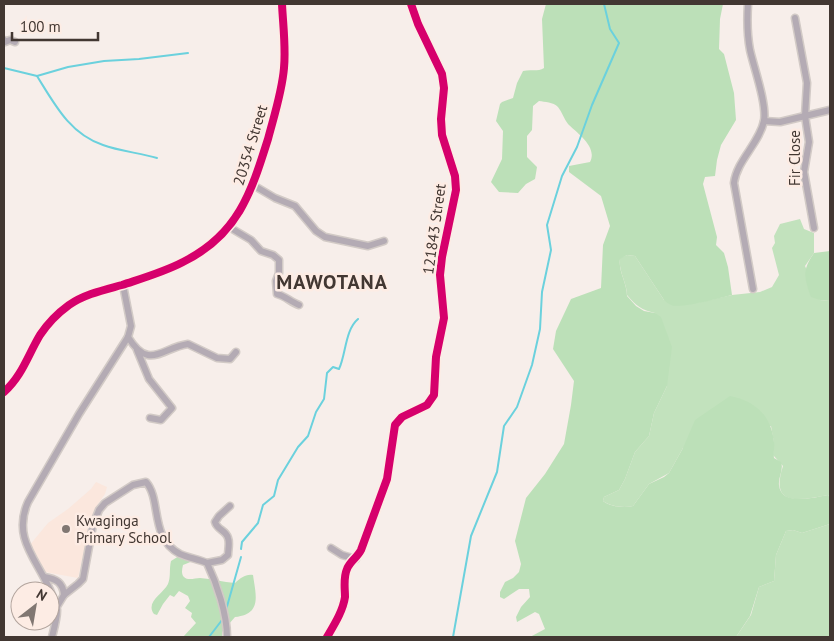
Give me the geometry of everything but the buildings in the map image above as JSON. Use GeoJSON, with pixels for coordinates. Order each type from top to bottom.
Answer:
{"type":"FeatureCollection","features":[{"type":"Feature","properties":{"kind":"street","name":"20354 Street"},"geometry":{"type":"LineString","coordinates":[[4,392],[20,374],[41,333],[53,319],[78,300],[184,262],[207,247],[229,226],[243,207],[254,185],[282,85],[284,50],[282,4]]}},
{"type":"Feature","properties":{"kind":"street","name":"121843 Street"},"geometry":{"type":"LineString","coordinates":[[327,637],[341,611],[344,600],[346,571],[361,550],[385,483],[395,425],[402,417],[427,405],[434,395],[436,357],[444,318],[440,275],[442,257],[456,194],[455,176],[442,135],[441,119],[444,88],[442,74],[418,24],[411,4]]}},
{"type":"Feature","properties":{"kind":"street"},"geometry":{"type":"LineString","coordinates":[[748,4],[747,33],[763,106],[764,121],[758,135],[737,170],[734,183],[753,289]]}},
{"type":"Feature","properties":{"kind":"street","name":"Fir Close"},"geometry":{"type":"LineString","coordinates":[[795,18],[806,78],[805,116],[809,136],[804,178],[814,228]]}},
{"type":"Feature","properties":{"kind":"street"},"geometry":{"type":"LineString","coordinates":[[4,40],[5,42],[10,40],[15,42]]}},
{"type":"Feature","properties":{"kind":"street"},"geometry":{"type":"LineString","coordinates":[[764,121],[780,122],[830,110]]}},
{"type":"Feature","properties":{"kind":"street"},"geometry":{"type":"LineString","coordinates":[[254,185],[275,198],[295,206],[316,231],[325,237],[368,246],[384,241]]}},
{"type":"Feature","properties":{"kind":"street"},"geometry":{"type":"LineString","coordinates":[[229,226],[248,239],[263,253],[270,253],[276,257],[280,266],[276,282],[277,294],[299,305]]}},
{"type":"Feature","properties":{"kind":"street"},"geometry":{"type":"LineString","coordinates":[[46,581],[25,544],[23,525],[26,507],[79,414],[128,337],[131,326],[123,284]]}},
{"type":"Feature","properties":{"kind":"street"},"geometry":{"type":"LineString","coordinates":[[128,337],[141,358],[149,379],[172,408],[162,420],[150,418]]}},
{"type":"Feature","properties":{"kind":"street"},"geometry":{"type":"LineString","coordinates":[[135,347],[144,354],[153,355],[188,344],[222,359],[230,359],[236,352]]}},
{"type":"Feature","properties":{"kind":"street"},"geometry":{"type":"LineString","coordinates":[[60,602],[64,595],[83,579],[93,525],[99,510],[110,500],[139,482],[148,483],[152,491],[159,528],[173,548],[182,555],[207,563],[222,560],[228,555],[228,538],[225,533],[217,528],[215,522],[230,506]]}},
{"type":"Feature","properties":{"kind":"street"},"geometry":{"type":"LineString","coordinates":[[331,548],[342,555],[356,558]]}},
{"type":"Feature","properties":{"kind":"street"},"geometry":{"type":"LineString","coordinates":[[207,563],[226,620],[227,637]]}},
{"type":"Feature","properties":{"kind":"street"},"geometry":{"type":"LineString","coordinates":[[44,577],[60,582],[63,586],[64,595]]}},
{"type":"Feature","properties":{"kind":"shaded area","name":"Kwaginga Primary School"},"geometry":{"type":"Polygon","coordinates":[[[96,482],[107,487],[90,523],[78,578],[45,572],[29,546],[48,523],[68,509],[91,489],[96,482]]]}},
{"type":"Feature","properties":{"kind":"green space"},"geometry":{"type":"Polygon","coordinates":[[[546,4],[723,4],[720,19],[719,49],[724,54],[734,93],[736,120],[721,145],[715,176],[705,177],[703,184],[717,237],[716,245],[724,253],[728,267],[732,295],[692,304],[671,305],[664,300],[635,256],[627,255],[620,259],[620,268],[627,296],[636,306],[644,311],[655,313],[661,317],[672,347],[667,386],[654,413],[649,436],[635,452],[619,490],[604,497],[603,501],[618,507],[633,506],[649,484],[669,473],[683,448],[695,420],[730,396],[747,402],[760,411],[772,432],[774,458],[781,462],[782,468],[779,485],[781,492],[786,496],[799,499],[828,495],[830,498],[830,524],[802,533],[793,530],[786,531],[776,555],[774,581],[759,587],[750,616],[736,637],[530,637],[545,629],[539,614],[535,612],[517,622],[516,617],[521,607],[530,597],[529,589],[519,589],[504,599],[500,597],[500,592],[505,582],[519,572],[521,564],[515,541],[526,498],[545,474],[564,444],[574,381],[553,349],[556,331],[571,299],[601,288],[603,245],[610,226],[601,196],[569,172],[569,166],[590,162],[592,156],[589,146],[568,124],[558,107],[551,103],[539,101],[533,106],[532,130],[527,136],[527,157],[537,167],[535,179],[526,184],[518,193],[499,192],[491,182],[502,159],[503,131],[496,121],[500,104],[513,98],[523,71],[544,68],[542,19],[546,4]]]}},
{"type":"Feature","properties":{"kind":"green space"},"geometry":{"type":"Polygon","coordinates":[[[800,219],[804,229],[814,233],[814,253],[805,266],[820,300],[830,301],[830,498],[828,495],[798,499],[784,495],[780,489],[783,466],[773,455],[774,443],[771,426],[683,448],[669,473],[649,484],[633,506],[618,507],[603,501],[604,497],[619,490],[635,452],[649,436],[654,413],[667,386],[655,313],[640,307],[627,295],[620,268],[620,258],[627,255],[635,256],[664,300],[696,303],[732,295],[760,292],[772,287],[779,275],[772,248],[775,243],[774,236],[780,224],[800,219]]]}},
{"type":"Feature","properties":{"kind":"green space"},"geometry":{"type":"Polygon","coordinates":[[[830,251],[830,301],[820,300],[811,297],[805,274],[807,264],[814,253],[830,251]]]}},
{"type":"Feature","properties":{"kind":"green space"},"geometry":{"type":"Polygon","coordinates":[[[830,524],[830,637],[736,637],[751,615],[759,587],[774,581],[776,555],[786,531],[793,530],[802,533],[830,524]]]}},
{"type":"Feature","properties":{"kind":"green space"},"geometry":{"type":"Polygon","coordinates":[[[179,556],[193,561],[183,565],[182,574],[187,579],[200,578],[235,583],[245,576],[253,575],[256,597],[253,608],[244,615],[235,617],[222,632],[222,637],[183,637],[196,623],[191,617],[192,613],[185,608],[190,601],[188,596],[179,591],[174,597],[170,595],[157,615],[154,614],[152,610],[153,602],[168,584],[171,561],[179,556]]]}},
{"type":"Feature","properties":{"kind":"waterway"},"geometry":{"type":"LineString","coordinates":[[453,637],[471,536],[497,472],[504,426],[517,407],[532,365],[540,329],[542,292],[551,250],[547,225],[562,176],[577,147],[592,105],[619,43],[610,29],[604,4]]}},
{"type":"Feature","properties":{"kind":"waterway"},"geometry":{"type":"LineString","coordinates":[[4,68],[37,76],[68,67],[104,61],[188,53]]}},
{"type":"Feature","properties":{"kind":"waterway"},"geometry":{"type":"LineString","coordinates":[[37,76],[64,117],[81,134],[109,147],[157,158]]}},
{"type":"Feature","properties":{"kind":"waterway"},"geometry":{"type":"LineString","coordinates":[[241,549],[242,542],[258,523],[263,505],[274,496],[278,480],[298,447],[308,436],[316,412],[324,399],[327,373],[333,367],[339,369],[348,336],[358,319]]}},
{"type":"Feature","properties":{"kind":"waterway"},"geometry":{"type":"LineString","coordinates":[[226,610],[241,557]]}},
{"type":"Feature","properties":{"kind":"waterway"},"geometry":{"type":"LineString","coordinates":[[209,637],[222,620]]}},
{"type":"Feature","properties":{"kind":"cycle path"},"geometry":{"type":"LineString","coordinates":[[4,392],[16,379],[43,331],[53,318],[69,305],[88,295],[153,275],[183,262],[202,251],[230,225],[240,211],[255,177],[280,95],[285,60],[282,4]]}},
{"type":"Feature","properties":{"kind":"cycle path"},"geometry":{"type":"LineString","coordinates":[[327,637],[338,618],[344,602],[347,569],[361,550],[387,479],[395,425],[402,417],[427,405],[434,395],[436,357],[444,318],[440,275],[456,190],[455,176],[442,135],[441,119],[444,88],[442,74],[418,24],[411,4]]}},
{"type":"Feature","properties":{"kind":"place","name":"Kwaginga Primary School"},"geometry":{"type":"Point","coordinates":[66,529]}},
{"type":"Feature","properties":{"kind":"district","name":"MAWOTANA"},"geometry":{"type":"Point","coordinates":[332,282]}}]}
